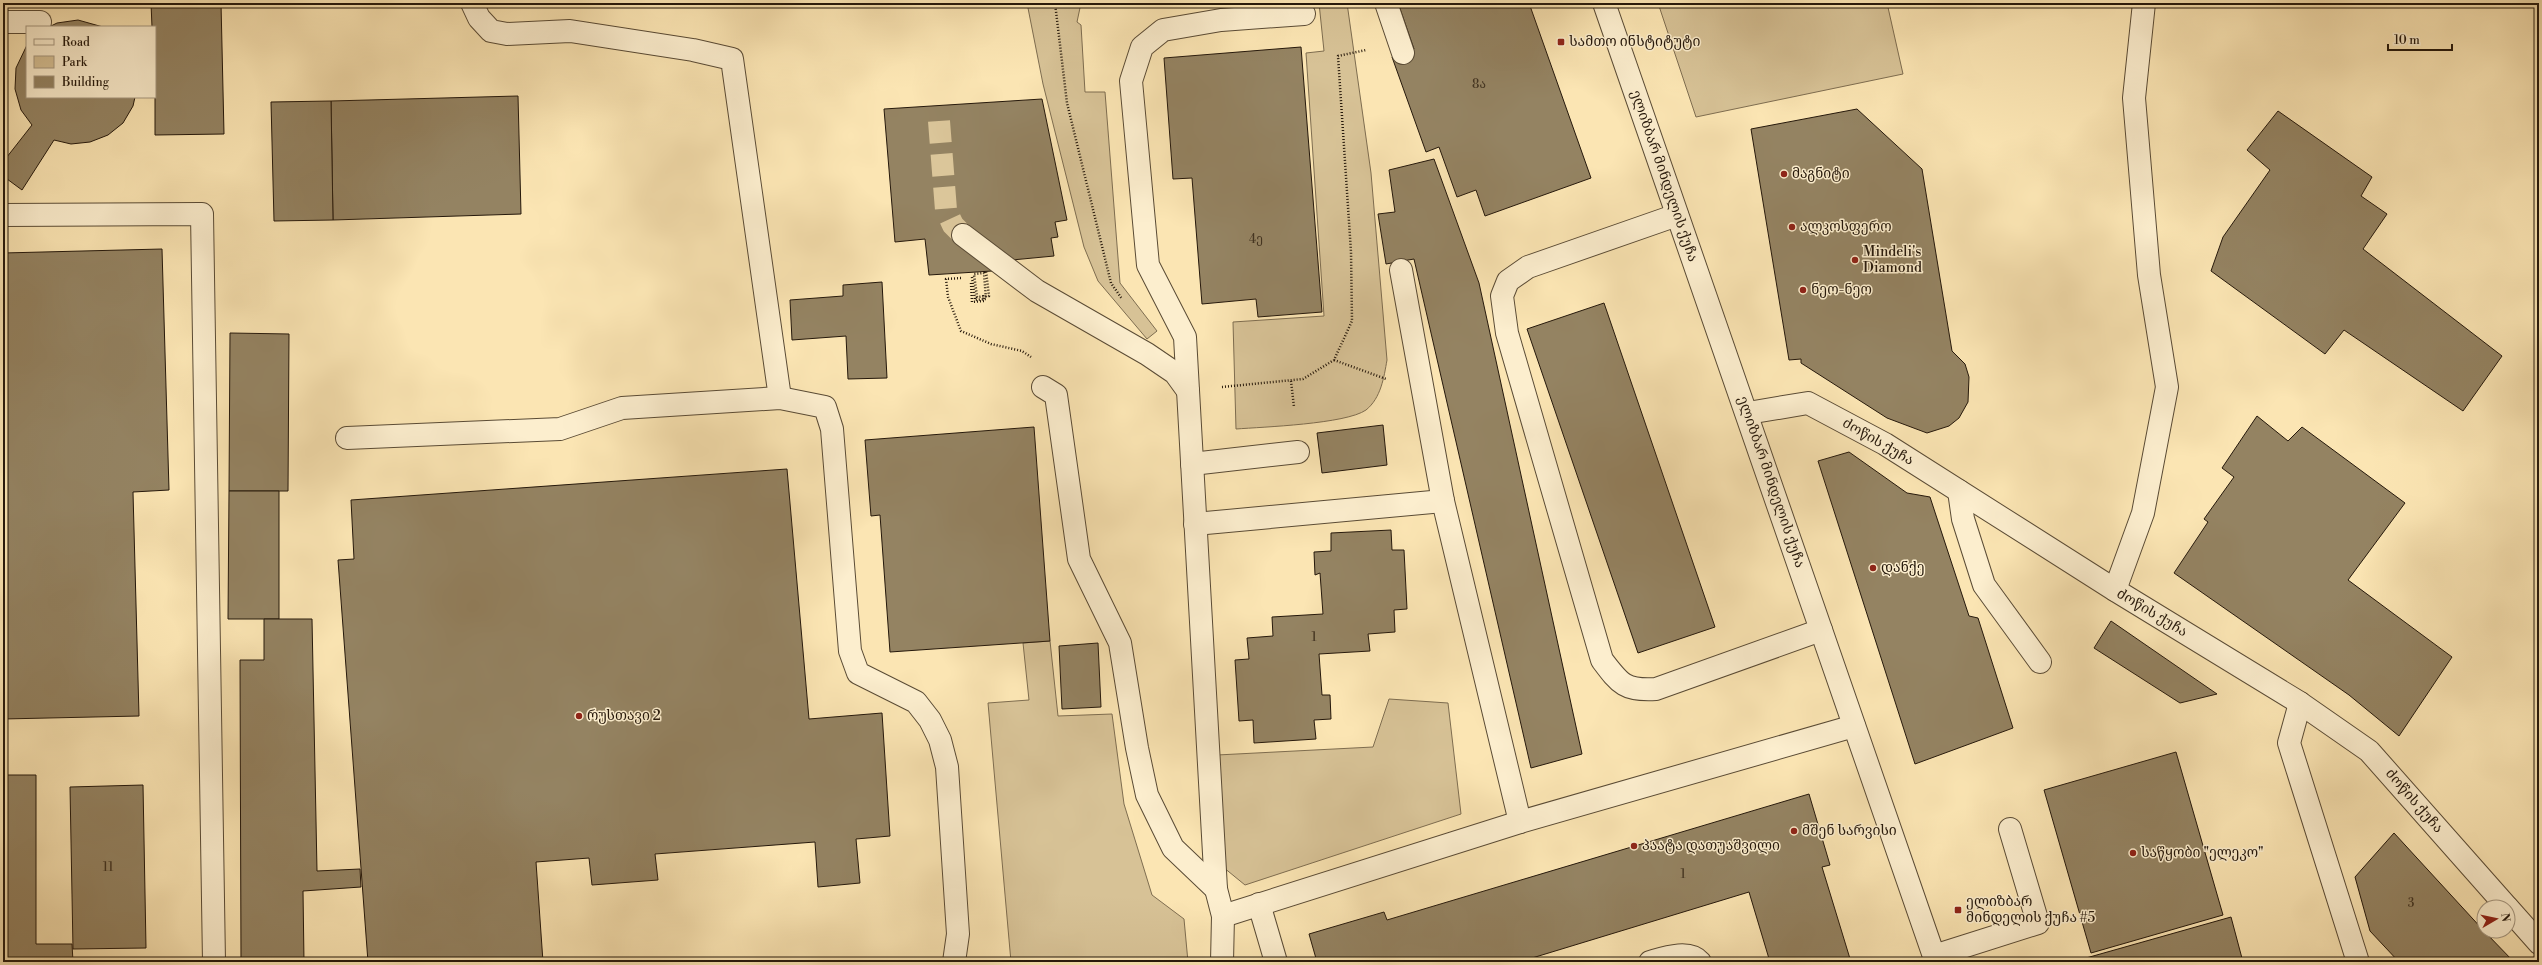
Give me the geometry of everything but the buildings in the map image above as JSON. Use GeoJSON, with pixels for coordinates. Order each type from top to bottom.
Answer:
{"type":"FeatureCollection","features":[{"type":"Feature","properties":{"kind":"street"},"geometry":{"type":"LineString","coordinates":[[472,3],[479,18],[491,32],[507,34],[570,31],[693,50],[732,59],[780,398]]}},
{"type":"Feature","properties":{"kind":"street"},"geometry":{"type":"LineString","coordinates":[[1386,3],[1403,53]]}},
{"type":"Feature","properties":{"kind":"street","name":"ელიზბარ მინდელის ქუჩა"},"geometry":{"type":"LineString","coordinates":[[1604,3],[1677,215],[1748,413],[1821,630],[1935,959]]}},
{"type":"Feature","properties":{"kind":"street"},"geometry":{"type":"LineString","coordinates":[[2114,590],[2142,513],[2167,387],[2149,275],[2134,98],[2144,3]]}},
{"type":"Feature","properties":{"kind":"street"},"geometry":{"type":"LineString","coordinates":[[1222,962],[1223,916],[1216,889],[1185,337],[1148,265],[1131,81],[1142,47],[1163,30],[1221,20],[1304,14]]}},
{"type":"Feature","properties":{"kind":"street"},"geometry":{"type":"LineString","coordinates":[[3,22],[40,22]]}},
{"type":"Feature","properties":{"kind":"street"},"geometry":{"type":"LineString","coordinates":[[3,215],[202,214],[214,962]]}},
{"type":"Feature","properties":{"kind":"street"},"geometry":{"type":"LineString","coordinates":[[1677,215],[1528,267],[1508,281],[1502,296],[1506,333],[1602,660],[1618,681],[1636,690],[1656,689],[1821,630]]}},
{"type":"Feature","properties":{"kind":"street"},"geometry":{"type":"LineString","coordinates":[[963,235],[1038,291],[1147,354],[1175,373],[1188,391]]}},
{"type":"Feature","properties":{"kind":"street"},"geometry":{"type":"LineString","coordinates":[[1401,270],[1443,501],[1520,822]]}},
{"type":"Feature","properties":{"kind":"street"},"geometry":{"type":"LineString","coordinates":[[1043,387],[1056,395],[1079,558],[1120,643],[1137,748],[1147,795],[1173,848],[1216,889]]}},
{"type":"Feature","properties":{"kind":"street"},"geometry":{"type":"LineString","coordinates":[[347,438],[560,429],[622,408],[780,398],[825,407],[832,429],[850,651],[858,673],[916,702],[930,720],[940,740],[947,767],[958,934],[954,962]]}},
{"type":"Feature","properties":{"kind":"street","name":"ძოწის ქუჩა"},"geometry":{"type":"LineString","coordinates":[[1748,413],[1808,403],[1885,444],[2114,590],[2300,703],[2369,751],[2499,899]]}},
{"type":"Feature","properties":{"kind":"street"},"geometry":{"type":"LineString","coordinates":[[1192,464],[1298,452]]}},
{"type":"Feature","properties":{"kind":"street"},"geometry":{"type":"LineString","coordinates":[[1959,491],[1963,519],[1984,585],[2040,662]]}},
{"type":"Feature","properties":{"kind":"street"},"geometry":{"type":"LineString","coordinates":[[1195,524],[1443,501]]}},
{"type":"Feature","properties":{"kind":"street"},"geometry":{"type":"LineString","coordinates":[[2300,703],[2290,743],[2358,962]]}},
{"type":"Feature","properties":{"kind":"street"},"geometry":{"type":"LineString","coordinates":[[1223,916],[1520,822],[1854,726]]}},
{"type":"Feature","properties":{"kind":"street"},"geometry":{"type":"LineString","coordinates":[[1935,959],[2038,922],[2010,828]]}},
{"type":"Feature","properties":{"kind":"street"},"geometry":{"type":"LineString","coordinates":[[1259,904],[1276,962]]}},
{"type":"Feature","properties":{"kind":"street","name":"ძოწის ქუჩა"},"geometry":{"type":"LineString","coordinates":[[2516,918],[2539,943]]}},
{"type":"Feature","properties":{"kind":"street"},"geometry":{"type":"LineString","coordinates":[[1650,962],[1678,955],[1697,958],[1700,962]]}},
{"type":"Feature","properties":{"kind":"path"},"geometry":{"type":"LineString","coordinates":[[1055,3],[1067,103],[1111,284],[1124,301]]}},
{"type":"Feature","properties":{"kind":"path"},"geometry":{"type":"LineString","coordinates":[[1188,391],[1304,379],[1334,360],[1352,321],[1352,252],[1338,56],[1355,53]]}},
{"type":"Feature","properties":{"kind":"path"},"geometry":{"type":"LineString","coordinates":[[972,277],[975,300],[986,299],[986,292],[984,274],[974,274],[977,297],[983,296],[989,296],[986,271]]}},
{"type":"Feature","properties":{"kind":"path"},"geometry":{"type":"LineString","coordinates":[[964,278],[946,280],[948,297],[961,332],[991,344],[1022,351],[1039,363],[1043,387]]}},
{"type":"Feature","properties":{"kind":"path"},"geometry":{"type":"LineString","coordinates":[[1334,360],[1383,379],[1420,378]]}},
{"type":"Feature","properties":{"kind":"path"},"geometry":{"type":"LineString","coordinates":[[1291,381],[1294,407]]}},
{"type":"Feature","properties":{"kind":"green space"},"geometry":{"type":"Polygon","coordinates":[[[1027,3],[1081,3],[1077,22],[1081,25],[1085,92],[1105,92],[1120,283],[1157,331],[1147,339],[1098,281],[1084,247],[1043,84],[1027,3]]]}},
{"type":"Feature","properties":{"kind":"green space"},"geometry":{"type":"Polygon","coordinates":[[[1319,3],[1347,3],[1371,173],[1387,360],[1385,373],[1375,400],[1366,410],[1356,415],[1323,422],[1236,429],[1233,322],[1324,316],[1306,53],[1324,51],[1319,3]]]}},
{"type":"Feature","properties":{"kind":"green space"},"geometry":{"type":"Polygon","coordinates":[[[1658,3],[1887,3],[1903,74],[1696,117],[1658,3]]]}},
{"type":"Feature","properties":{"kind":"green space"},"geometry":{"type":"Polygon","coordinates":[[[1050,641],[1058,716],[1112,714],[1124,804],[1152,895],[1184,919],[1188,962],[1011,962],[988,703],[1029,700],[1023,643],[1050,641]]]}},
{"type":"Feature","properties":{"kind":"green space"},"geometry":{"type":"Polygon","coordinates":[[[1389,699],[1448,703],[1461,814],[1245,885],[1223,867],[1217,755],[1373,747],[1389,699]]]}},
{"type":"Feature","properties":{"kind":"tunnel"},"geometry":{"type":"LineString","coordinates":[[939,121],[946,210],[953,225],[963,235]]}},
{"type":"Feature","properties":{"kind":"place","name":"სამთო ინსტიტუტი"},"geometry":{"type":"Point","coordinates":[1561,42]}},
{"type":"Feature","properties":{"kind":"place","name":"მაგნიტი"},"geometry":{"type":"Point","coordinates":[1784,174]}},
{"type":"Feature","properties":{"kind":"place","name":"ალკოსფერო"},"geometry":{"type":"Point","coordinates":[1792,227]}},
{"type":"Feature","properties":{"kind":"place","name":"Mindeli's Diamond"},"geometry":{"type":"Point","coordinates":[1855,260]}},
{"type":"Feature","properties":{"kind":"place","name":"ნეო-ნეო"},"geometry":{"type":"Point","coordinates":[1803,290]}},
{"type":"Feature","properties":{"kind":"place","name":"დანქე"},"geometry":{"type":"Point","coordinates":[1873,568]}},
{"type":"Feature","properties":{"kind":"place","name":"რუსთავი 2"},"geometry":{"type":"Point","coordinates":[579,716]}},
{"type":"Feature","properties":{"kind":"place","name":"მშენ სარვისი"},"geometry":{"type":"Point","coordinates":[1794,831]}},
{"type":"Feature","properties":{"kind":"place","name":"პაატა დათუაშვილი"},"geometry":{"type":"Point","coordinates":[1634,846]}},
{"type":"Feature","properties":{"kind":"place","name":"საწყობი \"ელეკო\""},"geometry":{"type":"Point","coordinates":[2133,853]}},
{"type":"Feature","properties":{"kind":"place","name":"ელიზბარ მინდელის ქუჩა #5"},"geometry":{"type":"Point","coordinates":[1958,910]}}]}
